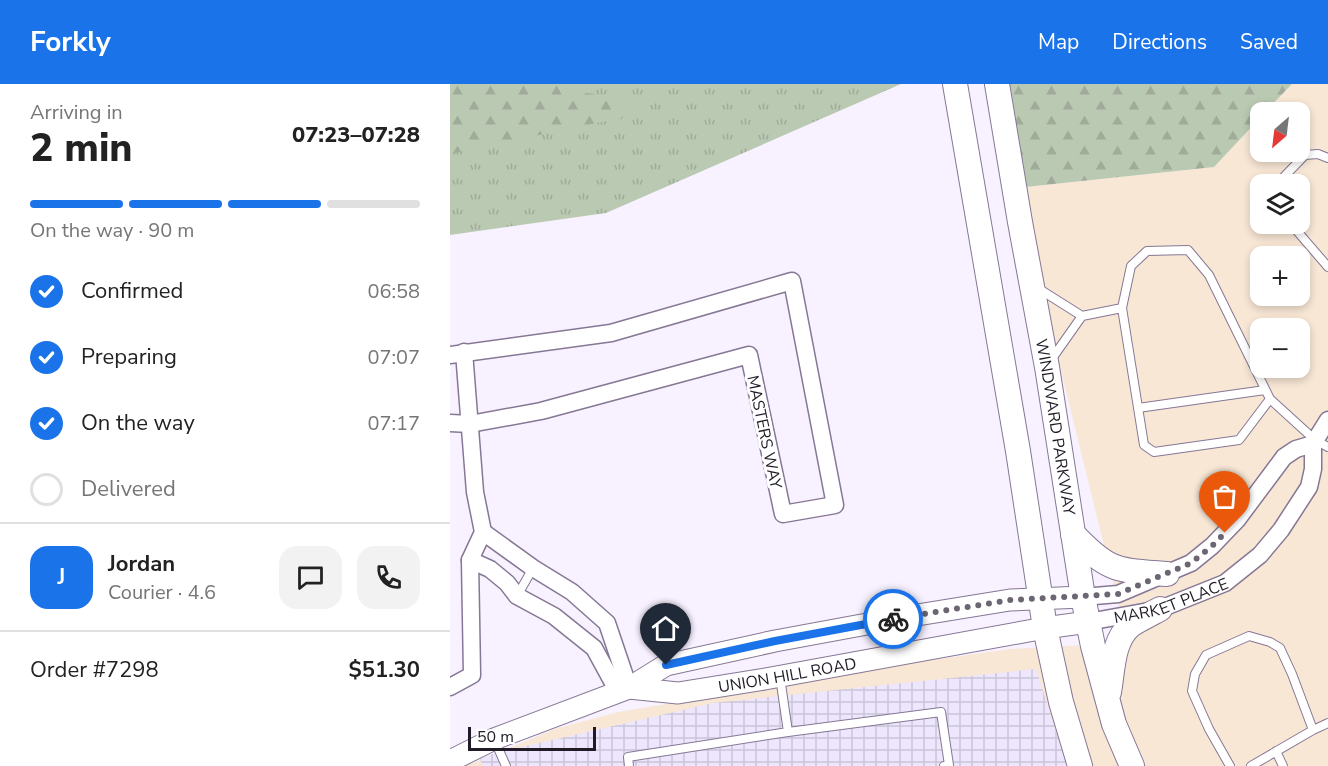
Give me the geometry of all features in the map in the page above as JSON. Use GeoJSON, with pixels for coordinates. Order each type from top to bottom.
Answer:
{"type":"FeatureCollection","features":[{"type":"Feature","properties":{"kind":"main road"},"geometry":{"type":"LineString","coordinates":[[954,84],[1045,628],[1061,702],[1080,766]]}},
{"type":"Feature","properties":{"kind":"main road","name":"WINDWARD PARKWAY"},"geometry":{"type":"LineString","coordinates":[[997,84],[1047,367],[1083,597],[1107,700],[1114,724],[1132,766]]}},
{"type":"Feature","properties":{"kind":"main road"},"geometry":{"type":"LineString","coordinates":[[1073,534],[1093,555],[1112,567],[1167,574]]}},
{"type":"Feature","properties":{"kind":"main road"},"geometry":{"type":"LineString","coordinates":[[1107,700],[1115,655],[1121,638],[1132,625],[1161,609]]}},
{"type":"Feature","properties":{"kind":"street","name":"MASTERS WAY"},"geometry":{"type":"LineString","coordinates":[[450,423],[470,424],[541,411],[749,355],[783,514],[835,505],[792,281],[611,333],[457,353]]}},
{"type":"Feature","properties":{"kind":"street"},"geometry":{"type":"LineString","coordinates":[[450,687],[472,675],[470,560],[483,532],[475,492],[470,424],[457,353]]}},
{"type":"Feature","properties":{"kind":"street"},"geometry":{"type":"LineString","coordinates":[[1319,443],[1328,420]]}},
{"type":"Feature","properties":{"kind":"street","name":"MARKET PLACE"},"geometry":{"type":"LineString","coordinates":[[1083,597],[1118,594],[1191,563],[1212,546],[1260,492],[1284,457],[1296,449],[1319,443],[1309,487],[1281,530],[1260,555],[1225,583],[1161,609],[1088,622]]}},
{"type":"Feature","properties":{"kind":"street"},"geometry":{"type":"LineString","coordinates":[[483,532],[533,568],[572,592],[607,623],[623,690]]}},
{"type":"Feature","properties":{"kind":"street"},"geometry":{"type":"LineString","coordinates":[[470,560],[490,568],[507,583],[517,596],[554,616],[594,648],[623,690]]}},
{"type":"Feature","properties":{"kind":"street","name":"UNION HILL ROAD"},"geometry":{"type":"LineString","coordinates":[[450,761],[542,719],[590,704],[623,690],[666,665],[770,642],[988,603],[1083,597]]}},
{"type":"Feature","properties":{"kind":"street","name":"UNION HILL ROAD"},"geometry":{"type":"LineString","coordinates":[[623,690],[678,693],[1088,622]]}},
{"type":"Feature","properties":{"kind":"street"},"geometry":{"type":"LineString","coordinates":[[594,648],[607,623]]}},
{"type":"Feature","properties":{"kind":"street"},"geometry":{"type":"LineString","coordinates":[[770,642],[780,676]]}},
{"type":"Feature","properties":{"kind":"lane"},"geometry":{"type":"LineString","coordinates":[[1287,174],[1305,155],[1318,154],[1328,158]]}},
{"type":"Feature","properties":{"kind":"lane"},"geometry":{"type":"LineString","coordinates":[[1300,234],[1328,267]]}},
{"type":"Feature","properties":{"kind":"lane"},"geometry":{"type":"LineString","coordinates":[[1270,399],[1239,441],[1154,452],[1144,445],[1122,308],[1131,266],[1147,251],[1188,250],[1209,275],[1270,399],[1319,443]]}},
{"type":"Feature","properties":{"kind":"lane"},"geometry":{"type":"LineString","coordinates":[[1031,284],[1082,316],[1122,308]]}},
{"type":"Feature","properties":{"kind":"lane"},"geometry":{"type":"LineString","coordinates":[[1047,367],[1082,316]]}},
{"type":"Feature","properties":{"kind":"lane"},"geometry":{"type":"LineString","coordinates":[[1138,408],[1265,390]]}},
{"type":"Feature","properties":{"kind":"lane"},"geometry":{"type":"LineString","coordinates":[[517,596],[533,568]]}},
{"type":"Feature","properties":{"kind":"lane"},"geometry":{"type":"LineString","coordinates":[[1230,766],[1209,729],[1192,691],[1195,674],[1206,655],[1249,636],[1270,642],[1280,648],[1313,730]]}},
{"type":"Feature","properties":{"kind":"lane"},"geometry":{"type":"LineString","coordinates":[[780,676],[788,732]]}},
{"type":"Feature","properties":{"kind":"lane"},"geometry":{"type":"LineString","coordinates":[[629,766],[628,757],[788,732],[941,712],[949,765],[944,766]]}},
{"type":"Feature","properties":{"kind":"lane"},"geometry":{"type":"LineString","coordinates":[[1251,766],[1328,723]]}},
{"type":"Feature","properties":{"kind":"lane"},"geometry":{"type":"LineString","coordinates":[[494,739],[506,766]]}},
{"type":"Feature","properties":{"kind":"lane"},"geometry":{"type":"LineString","coordinates":[[1276,751],[1283,766]]}},
{"type":"Feature","properties":{"kind":"shaded area"},"geometry":{"type":"Polygon","coordinates":[[[1292,84],[1328,84],[1328,766],[450,766],[450,759],[471,764],[555,729],[618,712],[821,676],[1010,649],[1128,643],[1016,188],[1214,167],[1250,129],[1250,162],[1310,162],[1310,102],[1275,102],[1292,84]]]}},
{"type":"Feature","properties":{"kind":"shaded area"},"geometry":{"type":"Polygon","coordinates":[[[1036,669],[1067,766],[483,766],[479,757],[713,703],[1036,669]]]}},
{"type":"Feature","properties":{"kind":"green space"},"geometry":{"type":"Polygon","coordinates":[[[450,84],[901,84],[606,213],[450,235],[450,84]]]}},
{"type":"Feature","properties":{"kind":"green space"},"geometry":{"type":"Polygon","coordinates":[[[461,84],[557,84],[572,91],[616,97],[625,106],[622,119],[450,154],[450,89],[461,84]]]}},
{"type":"Feature","properties":{"kind":"green space"},"geometry":{"type":"Polygon","coordinates":[[[1000,84],[1292,84],[1275,102],[1250,102],[1250,129],[1214,167],[1016,188],[1000,84]]]}},
{"type":"Feature","properties":{"kind":"way so far"},"geometry":{"type":"LineString","coordinates":[[893,619],[1010,600],[1118,594],[1191,563],[1225,533]]}},
{"type":"Feature","properties":{"kind":"route"},"geometry":{"type":"LineString","coordinates":[[666,665],[775,641],[893,619]]}}]}
